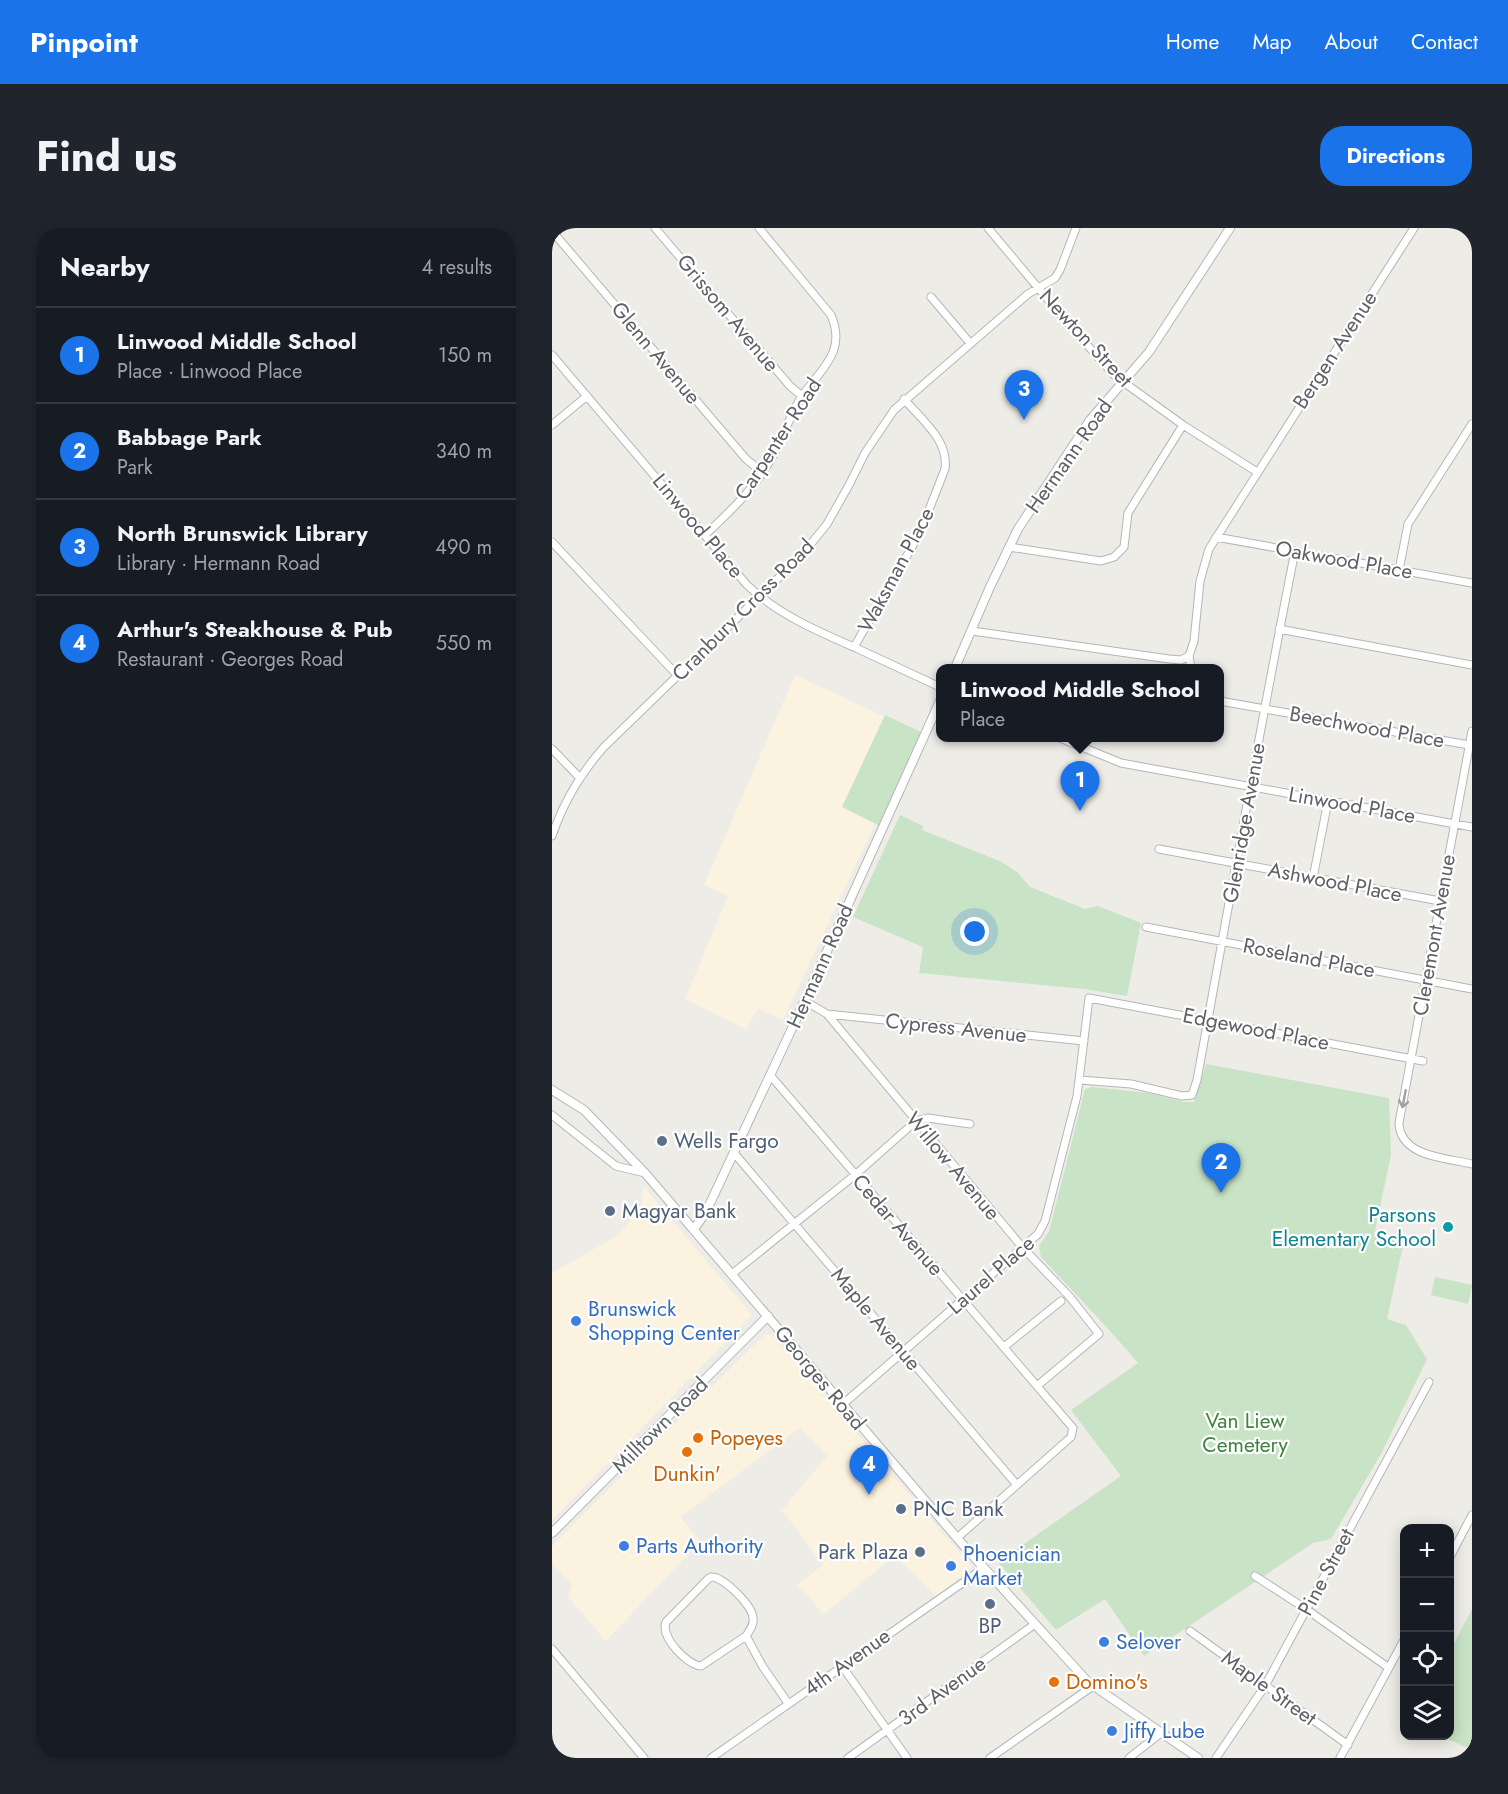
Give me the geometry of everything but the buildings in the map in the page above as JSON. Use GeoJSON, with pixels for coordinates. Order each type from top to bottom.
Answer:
{"type":"FeatureCollection","features":[{"type":"Feature","properties":{"kind":"street","name":"Grissom Avenue"},"geometry":{"type":"LineString","coordinates":[[655,228],[790,386],[802,396]]}},
{"type":"Feature","properties":{"kind":"street","name":"Carpenter Road"},"geometry":{"type":"LineString","coordinates":[[705,535],[741,501],[762,472],[776,450],[802,396],[831,358],[836,335],[835,325],[826,308],[759,228]]}},
{"type":"Feature","properties":{"kind":"street","name":"Newton Street"},"geometry":{"type":"LineString","coordinates":[[988,228],[1071,327],[1123,383],[1257,472]]}},
{"type":"Feature","properties":{"kind":"street","name":"Cranbury Cross Road"},"geometry":{"type":"LineString","coordinates":[[552,836],[561,813],[580,778],[604,747],[801,556],[827,524],[865,453],[883,424],[904,399],[1028,294],[1055,278],[1076,228]]}},
{"type":"Feature","properties":{"kind":"street","name":"Hermann Road"},"geometry":{"type":"LineString","coordinates":[[957,664],[1018,529],[1086,426],[1154,345],[1230,228]]}},
{"type":"Feature","properties":{"kind":"street","name":"Bergen Avenue"},"geometry":{"type":"LineString","coordinates":[[1189,656],[1194,641],[1200,581],[1209,549],[1414,228]]}},
{"type":"Feature","properties":{"kind":"street","name":"Glenn Avenue"},"geometry":{"type":"LineString","coordinates":[[552,231],[746,459],[762,472]]}},
{"type":"Feature","properties":{"kind":"street"},"geometry":{"type":"LineString","coordinates":[[930,297],[970,343]]}},
{"type":"Feature","properties":{"kind":"street","name":"Linwood Place"},"geometry":{"type":"LineString","coordinates":[[552,355],[747,585],[760,597],[797,621],[936,685]]}},
{"type":"Feature","properties":{"kind":"street"},"geometry":{"type":"LineString","coordinates":[[552,425],[586,396]]}},
{"type":"Feature","properties":{"kind":"street","name":"Waksman Place"},"geometry":{"type":"LineString","coordinates":[[854,647],[912,547],[928,514],[945,469],[946,460],[941,442],[904,399]]}},
{"type":"Feature","properties":{"kind":"street"},"geometry":{"type":"LineString","coordinates":[[1399,570],[1408,524],[1472,424]]}},
{"type":"Feature","properties":{"kind":"street"},"geometry":{"type":"LineString","coordinates":[[1009,547],[1101,561],[1114,557],[1124,547],[1128,513],[1183,425]]}},
{"type":"Feature","properties":{"kind":"street","name":"Oakwood Place"},"geometry":{"type":"LineString","coordinates":[[1216,537],[1472,583]]}},
{"type":"Feature","properties":{"kind":"street"},"geometry":{"type":"LineString","coordinates":[[552,542],[678,676]]}},
{"type":"Feature","properties":{"kind":"street","name":"Glenridge Avenue"},"geometry":{"type":"LineString","coordinates":[[1080,1080],[1131,1084],[1182,1096],[1192,1095],[1197,1080],[1238,863],[1249,786],[1295,551]]}},
{"type":"Feature","properties":{"kind":"street"},"geometry":{"type":"LineString","coordinates":[[1280,629],[1472,665]]}},
{"type":"Feature","properties":{"kind":"street"},"geometry":{"type":"LineString","coordinates":[[972,631],[1169,659],[1181,660],[1189,656],[1190,664]]}},
{"type":"Feature","properties":{"kind":"street","name":"Beechwood Place"},"geometry":{"type":"LineString","coordinates":[[1224,702],[1469,745]]}},
{"type":"Feature","properties":{"kind":"street","name":"Hermann Road"},"geometry":{"type":"LineString","coordinates":[[694,1229],[706,1212],[805,1001],[936,710]]}},
{"type":"Feature","properties":{"kind":"street","name":"Cleremont Avenue"},"geometry":{"type":"LineString","coordinates":[[1472,731],[1399,1123],[1404,1139],[1421,1152],[1472,1164]]}},
{"type":"Feature","properties":{"kind":"street","name":"Linwood Place"},"geometry":{"type":"LineString","coordinates":[[1070,742],[1121,763],[1472,826]]}},
{"type":"Feature","properties":{"kind":"street"},"geometry":{"type":"LineString","coordinates":[[552,749],[580,778]]}},
{"type":"Feature","properties":{"kind":"street"},"geometry":{"type":"LineString","coordinates":[[1313,878],[1329,801]]}},
{"type":"Feature","properties":{"kind":"street","name":"Ashwood Place"},"geometry":{"type":"LineString","coordinates":[[1159,849],[1440,901]]}},
{"type":"Feature","properties":{"kind":"street","name":"Roseland Place"},"geometry":{"type":"LineString","coordinates":[[1146,927],[1472,989]]}},
{"type":"Feature","properties":{"kind":"street","name":"Edgewood Place"},"geometry":{"type":"LineString","coordinates":[[1089,998],[1423,1060]]}},
{"type":"Feature","properties":{"kind":"street","name":"Laurel Place"},"geometry":{"type":"LineString","coordinates":[[842,1405],[1038,1234],[1045,1221],[1080,1080],[1089,998]]}},
{"type":"Feature","properties":{"kind":"street","name":"Willow Avenue"},"geometry":{"type":"LineString","coordinates":[[805,1001],[827,1014],[1023,1248],[1069,1296],[1099,1334],[1037,1386]]}},
{"type":"Feature","properties":{"kind":"street","name":"Cypress Avenue"},"geometry":{"type":"LineString","coordinates":[[827,1014],[1084,1041]]}},
{"type":"Feature","properties":{"kind":"street","name":"Cedar Avenue"},"geometry":{"type":"LineString","coordinates":[[770,1075],[1073,1428],[1071,1437],[1017,1485]]}},
{"type":"Feature","properties":{"kind":"street","name":"Georges Road"},"geometry":{"type":"LineString","coordinates":[[552,1090],[584,1110],[645,1173],[957,1538],[1093,1686],[1198,1758]]}},
{"type":"Feature","properties":{"kind":"street"},"geometry":{"type":"LineString","coordinates":[[552,1116],[616,1166],[645,1173]]}},
{"type":"Feature","properties":{"kind":"street"},"geometry":{"type":"LineString","coordinates":[[732,1274],[855,1175],[916,1121],[928,1118],[970,1124]]}},
{"type":"Feature","properties":{"kind":"street","name":"Maple Avenue"},"geometry":{"type":"LineString","coordinates":[[734,1153],[1017,1485]]}},
{"type":"Feature","properties":{"kind":"street"},"geometry":{"type":"LineString","coordinates":[[1004,1347],[1061,1301]]}},
{"type":"Feature","properties":{"kind":"street","name":"Milltown Road"},"geometry":{"type":"LineString","coordinates":[[552,1533],[768,1316]]}},
{"type":"Feature","properties":{"kind":"street","name":"Pine Street"},"geometry":{"type":"LineString","coordinates":[[1216,1758],[1265,1686],[1430,1382]]}},
{"type":"Feature","properties":{"kind":"street"},"geometry":{"type":"LineString","coordinates":[[957,1538],[1017,1485]]}},
{"type":"Feature","properties":{"kind":"street"},"geometry":{"type":"LineString","coordinates":[[1454,1548],[1472,1515]]}},
{"type":"Feature","properties":{"kind":"street","name":"4th Avenue"},"geometry":{"type":"LineString","coordinates":[[711,1758],[984,1568]]}},
{"type":"Feature","properties":{"kind":"street"},"geometry":{"type":"LineString","coordinates":[[716,1576],[750,1610],[753,1618],[752,1628],[746,1636],[701,1666],[696,1666],[690,1663],[667,1638],[664,1627],[666,1622],[708,1580],[716,1576]]}},
{"type":"Feature","properties":{"kind":"street"},"geometry":{"type":"LineString","coordinates":[[1256,1576],[1389,1668]]}},
{"type":"Feature","properties":{"kind":"street","name":"3rd Avenue"},"geometry":{"type":"LineString","coordinates":[[848,1758],[1035,1624]]}},
{"type":"Feature","properties":{"kind":"street","name":"Maple Street"},"geometry":{"type":"LineString","coordinates":[[1190,1631],[1348,1745]]}},
{"type":"Feature","properties":{"kind":"street"},"geometry":{"type":"LineString","coordinates":[[746,1636],[763,1667],[788,1704]]}},
{"type":"Feature","properties":{"kind":"street"},"geometry":{"type":"LineString","coordinates":[[1340,1758],[1400,1647]]}},
{"type":"Feature","properties":{"kind":"street"},"geometry":{"type":"LineString","coordinates":[[552,1649],[644,1758]]}},
{"type":"Feature","properties":{"kind":"street"},"geometry":{"type":"LineString","coordinates":[[842,1666],[907,1758]]}},
{"type":"Feature","properties":{"kind":"street"},"geometry":{"type":"LineString","coordinates":[[990,1758],[1093,1686]]}},
{"type":"Feature","properties":{"kind":"street"},"geometry":{"type":"LineString","coordinates":[[1128,1758],[1161,1733]]}},
{"type":"Feature","properties":{"kind":"shaded area"},"geometry":{"type":"Polygon","coordinates":[[[795,675],[918,732],[783,1020],[758,1009],[746,1029],[685,999],[728,896],[704,885],[795,675]]]}},
{"type":"Feature","properties":{"kind":"shaded area"},"geometry":{"type":"Polygon","coordinates":[[[643,1186],[752,1315],[552,1520],[552,1273],[618,1235],[642,1205],[643,1186]]]}},
{"type":"Feature","properties":{"kind":"shaded area"},"geometry":{"type":"Polygon","coordinates":[[[771,1334],[972,1567],[936,1597],[894,1556],[824,1614],[797,1585],[823,1565],[782,1510],[827,1456],[800,1428],[680,1517],[701,1541],[606,1641],[568,1597],[572,1584],[552,1564],[552,1546],[764,1335],[771,1334]]]}},
{"type":"Feature","properties":{"kind":"green space"},"geometry":{"type":"Polygon","coordinates":[[[885,715],[925,734],[884,828],[842,807],[885,715]]]}},
{"type":"Feature","properties":{"kind":"green space"},"geometry":{"type":"Polygon","coordinates":[[[900,815],[923,826],[922,830],[1002,862],[1018,873],[1030,887],[1085,909],[1098,906],[1141,923],[1127,996],[1084,989],[919,973],[923,947],[853,917],[900,815]]]}},
{"type":"Feature","properties":{"kind":"green space","name":"Van Liew Cemetery"},"geometry":{"type":"Polygon","coordinates":[[[1206,1064],[1389,1098],[1391,1155],[1374,1235],[1404,1241],[1387,1319],[1406,1325],[1427,1359],[1382,1452],[1331,1539],[1313,1543],[1144,1656],[1105,1599],[1056,1630],[998,1562],[1121,1476],[1071,1410],[1138,1363],[1041,1257],[1039,1246],[1049,1232],[1085,1089],[1092,1087],[1148,1093],[1184,1102],[1194,1102],[1206,1064]]]}},
{"type":"Feature","properties":{"kind":"green space"},"geometry":{"type":"Polygon","coordinates":[[[1435,1277],[1472,1285],[1468,1304],[1431,1295],[1435,1277]]]}},
{"type":"Feature","properties":{"kind":"green space"},"geometry":{"type":"Polygon","coordinates":[[[1472,1609],[1472,1750],[1450,1740],[1454,1740],[1454,1643],[1472,1609]]]}},
{"type":"Feature","properties":{"kind":"place","name":"North Brunswick Library"},"geometry":{"type":"Point","coordinates":[1024,420]}},
{"type":"Feature","properties":{"kind":"place","name":"Linwood Middle School"},"geometry":{"type":"Point","coordinates":[1080,811]}},
{"type":"Feature","properties":{"kind":"place","name":"Wells Fargo"},"geometry":{"type":"Point","coordinates":[662,1141]}},
{"type":"Feature","properties":{"kind":"place","name":"Babbage Park"},"geometry":{"type":"Point","coordinates":[1221,1193]}},
{"type":"Feature","properties":{"kind":"place","name":"Magyar Bank"},"geometry":{"type":"Point","coordinates":[610,1211]}},
{"type":"Feature","properties":{"kind":"place","name":"Parsons Elementary School"},"geometry":{"type":"Point","coordinates":[1448,1227]}},
{"type":"Feature","properties":{"kind":"place","name":"Brunswick Shopping Center"},"geometry":{"type":"Point","coordinates":[576,1321]}},
{"type":"Feature","properties":{"kind":"place","name":"Popeyes"},"geometry":{"type":"Point","coordinates":[698,1438]}},
{"type":"Feature","properties":{"kind":"place","name":"Dunkin'"},"geometry":{"type":"Point","coordinates":[687,1452]}},
{"type":"Feature","properties":{"kind":"place","name":"Arthur's Steakhouse & Pub"},"geometry":{"type":"Point","coordinates":[869,1495]}},
{"type":"Feature","properties":{"kind":"place","name":"PNC Bank"},"geometry":{"type":"Point","coordinates":[901,1509]}},
{"type":"Feature","properties":{"kind":"place","name":"Parts Authority"},"geometry":{"type":"Point","coordinates":[624,1546]}},
{"type":"Feature","properties":{"kind":"place","name":"Park Plaza"},"geometry":{"type":"Point","coordinates":[920,1552]}},
{"type":"Feature","properties":{"kind":"place","name":"Phoenician Market"},"geometry":{"type":"Point","coordinates":[951,1566]}},
{"type":"Feature","properties":{"kind":"place","name":"BP"},"geometry":{"type":"Point","coordinates":[990,1604]}},
{"type":"Feature","properties":{"kind":"place","name":"Selover"},"geometry":{"type":"Point","coordinates":[1104,1642]}},
{"type":"Feature","properties":{"kind":"place","name":"Domino's"},"geometry":{"type":"Point","coordinates":[1054,1682]}},
{"type":"Feature","properties":{"kind":"place","name":"Jiffy Lube"},"geometry":{"type":"Point","coordinates":[1112,1731]}}]}
